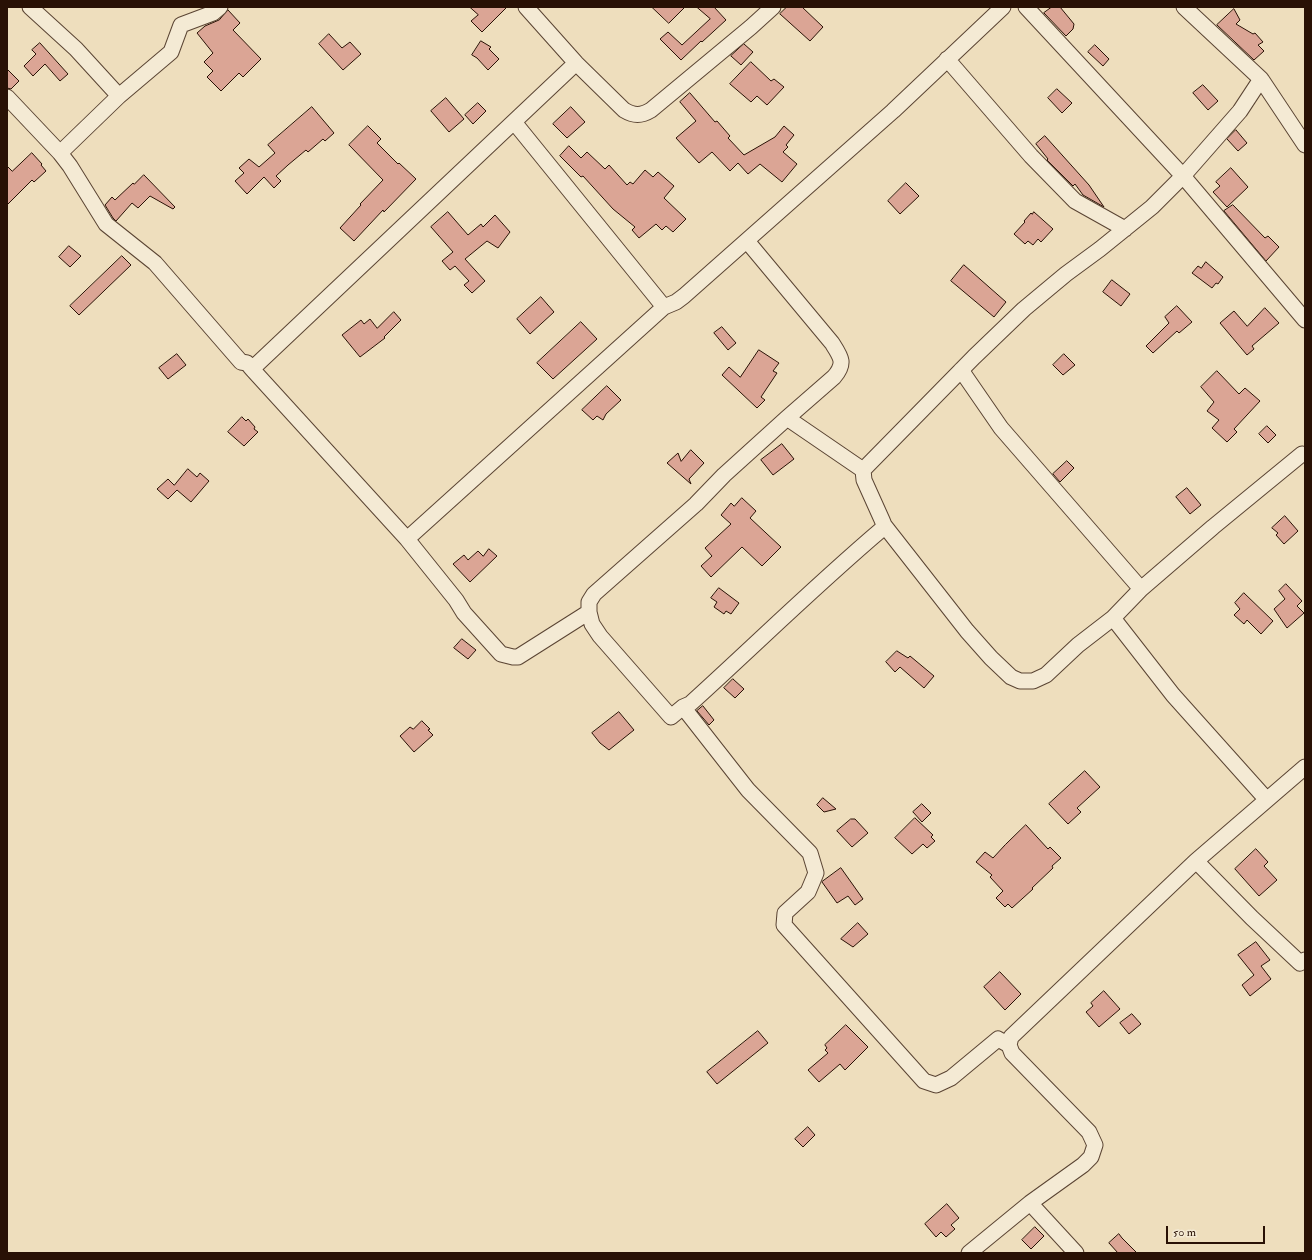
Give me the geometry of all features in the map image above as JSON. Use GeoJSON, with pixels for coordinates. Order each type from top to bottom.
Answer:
{"type":"FeatureCollection","features":[{"type":"Feature","properties":{"kind":"street"},"geometry":{"type":"LineString","coordinates":[[30,7],[76,49],[119,96]]}},
{"type":"Feature","properties":{"kind":"street"},"geometry":{"type":"LineString","coordinates":[[60,153],[119,96],[171,52],[181,25],[213,13],[220,7]]}},
{"type":"Feature","properties":{"kind":"street"},"geometry":{"type":"LineString","coordinates":[[526,7],[576,63],[624,110],[632,114],[639,115],[652,110],[773,7]]}},
{"type":"Feature","properties":{"kind":"street"},"geometry":{"type":"LineString","coordinates":[[407,539],[664,307],[676,302],[684,296],[893,111],[1003,7]]}},
{"type":"Feature","properties":{"kind":"street"},"geometry":{"type":"LineString","coordinates":[[1026,7],[1183,176],[1305,320]]}},
{"type":"Feature","properties":{"kind":"street"},"geometry":{"type":"LineString","coordinates":[[1186,8],[1261,79],[1305,145]]}},
{"type":"Feature","properties":{"kind":"street"},"geometry":{"type":"LineString","coordinates":[[947,59],[1031,156],[1075,201],[1125,229]]}},
{"type":"Feature","properties":{"kind":"street"},"geometry":{"type":"LineString","coordinates":[[252,369],[576,63]]}},
{"type":"Feature","properties":{"kind":"street"},"geometry":{"type":"LineString","coordinates":[[863,470],[961,370],[1024,309],[1152,207],[1183,176],[1240,111],[1261,79]]}},
{"type":"Feature","properties":{"kind":"street"},"geometry":{"type":"LineString","coordinates":[[7,97],[60,153],[70,166],[106,224],[155,263],[241,362],[248,363],[407,539],[456,600],[464,613],[501,654],[513,657],[518,656],[589,612]]}},
{"type":"Feature","properties":{"kind":"street"},"geometry":{"type":"LineString","coordinates":[[514,122],[664,307]]}},
{"type":"Feature","properties":{"kind":"street"},"geometry":{"type":"LineString","coordinates":[[747,241],[832,343],[840,355],[842,362],[840,370],[724,475],[696,504],[634,557],[594,594],[589,602],[589,612],[592,624],[600,636],[671,717],[683,707],[690,704],[841,564],[882,529],[884,525]]}},
{"type":"Feature","properties":{"kind":"street"},"geometry":{"type":"LineString","coordinates":[[961,370],[1001,428],[1141,589]]}},
{"type":"Feature","properties":{"kind":"street"},"geometry":{"type":"LineString","coordinates":[[787,418],[863,470],[864,480],[884,525],[973,639],[1003,670],[1011,677],[1020,681],[1033,681],[1046,675],[1078,645],[1113,618],[1141,589],[1213,527],[1304,456]]}},
{"type":"Feature","properties":{"kind":"street"},"geometry":{"type":"LineString","coordinates":[[1113,618],[1173,695],[1267,800]]}},
{"type":"Feature","properties":{"kind":"street"},"geometry":{"type":"LineString","coordinates":[[683,707],[748,790],[810,853],[816,873],[808,892],[785,912],[784,925],[924,1081],[936,1085],[951,1078],[998,1040],[1008,1045],[1012,1053],[1089,1132],[1095,1145],[1092,1157],[1083,1166],[1030,1203],[970,1253]]}},
{"type":"Feature","properties":{"kind":"street"},"geometry":{"type":"LineString","coordinates":[[1008,1045],[1011,1037],[1196,862],[1305,767]]}},
{"type":"Feature","properties":{"kind":"street"},"geometry":{"type":"LineString","coordinates":[[1196,862],[1300,963],[1305,960]]}},
{"type":"Feature","properties":{"kind":"street"},"geometry":{"type":"LineString","coordinates":[[1030,1203],[1076,1253]]}},
{"type":"Feature","properties":{"kind":"building"},"geometry":{"type":"Polygon","coordinates":[[[470,7],[507,7],[482,32],[471,21],[478,15],[470,7]]]}},
{"type":"Feature","properties":{"kind":"building"},"geometry":{"type":"Polygon","coordinates":[[[652,7],[685,7],[669,23],[652,7]]]}},
{"type":"Feature","properties":{"kind":"building"},"geometry":{"type":"Polygon","coordinates":[[[697,7],[714,7],[726,20],[681,60],[660,39],[668,32],[682,45],[710,19],[697,7]]]}},
{"type":"Feature","properties":{"kind":"building"},"geometry":{"type":"Polygon","coordinates":[[[787,7],[802,7],[823,27],[810,41],[780,14],[787,7]]]}},
{"type":"Feature","properties":{"kind":"building"},"geometry":{"type":"Polygon","coordinates":[[[1052,7],[1060,7],[1074,24],[1073,29],[1066,36],[1044,13],[1052,7]]]}},
{"type":"Feature","properties":{"kind":"building"},"geometry":{"type":"Polygon","coordinates":[[[1234,9],[1240,20],[1236,24],[1253,34],[1255,33],[1263,42],[1258,45],[1264,51],[1254,60],[1217,25],[1234,9]]]}},
{"type":"Feature","properties":{"kind":"building"},"geometry":{"type":"Polygon","coordinates":[[[228,10],[240,23],[233,30],[261,59],[243,77],[239,73],[221,91],[207,77],[213,71],[204,62],[213,53],[197,33],[205,26],[219,20],[228,10]]]}},
{"type":"Feature","properties":{"kind":"building"},"geometry":{"type":"Polygon","coordinates":[[[329,34],[342,48],[350,42],[361,54],[343,70],[319,44],[329,34]]]}},
{"type":"Feature","properties":{"kind":"building"},"geometry":{"type":"Polygon","coordinates":[[[481,41],[491,47],[489,49],[499,59],[488,70],[477,58],[472,55],[481,41]]]}},
{"type":"Feature","properties":{"kind":"building"},"geometry":{"type":"Polygon","coordinates":[[[40,43],[68,74],[60,81],[45,64],[33,76],[24,66],[36,54],[32,50],[40,43]]]}},
{"type":"Feature","properties":{"kind":"building"},"geometry":{"type":"Polygon","coordinates":[[[744,44],[753,52],[741,65],[731,56],[744,44]]]}},
{"type":"Feature","properties":{"kind":"building"},"geometry":{"type":"Polygon","coordinates":[[[1095,45],[1109,59],[1103,66],[1088,52],[1095,45]]]}},
{"type":"Feature","properties":{"kind":"building"},"geometry":{"type":"Polygon","coordinates":[[[751,62],[771,81],[774,79],[784,87],[767,105],[757,96],[751,102],[730,84],[751,62]]]}},
{"type":"Feature","properties":{"kind":"building"},"geometry":{"type":"Polygon","coordinates":[[[7,69],[19,81],[11,89],[7,88],[7,69]]]}},
{"type":"Feature","properties":{"kind":"building"},"geometry":{"type":"Polygon","coordinates":[[[1203,85],[1218,101],[1208,110],[1193,93],[1203,85]]]}},
{"type":"Feature","properties":{"kind":"building"},"geometry":{"type":"Polygon","coordinates":[[[1057,89],[1072,103],[1062,113],[1048,98],[1057,89]]]}},
{"type":"Feature","properties":{"kind":"building"},"geometry":{"type":"Polygon","coordinates":[[[690,93],[715,122],[717,121],[730,136],[728,138],[744,155],[775,137],[784,126],[794,135],[786,145],[788,147],[783,152],[797,164],[782,182],[760,164],[748,174],[738,163],[730,171],[712,152],[699,163],[676,138],[696,121],[680,102],[690,93]]]}},
{"type":"Feature","properties":{"kind":"building"},"geometry":{"type":"Polygon","coordinates":[[[446,98],[464,119],[449,132],[431,111],[446,98]]]}},
{"type":"Feature","properties":{"kind":"building"},"geometry":{"type":"Polygon","coordinates":[[[478,103],[486,111],[473,124],[465,115],[478,103]]]}},
{"type":"Feature","properties":{"kind":"building"},"geometry":{"type":"Polygon","coordinates":[[[312,107],[334,133],[325,141],[323,139],[308,152],[306,150],[276,176],[281,181],[274,188],[264,177],[247,194],[235,181],[244,173],[239,168],[249,159],[259,167],[275,153],[268,145],[312,107]]]}},
{"type":"Feature","properties":{"kind":"building"},"geometry":{"type":"Polygon","coordinates":[[[571,107],[585,122],[567,138],[553,124],[571,107]]]}},
{"type":"Feature","properties":{"kind":"building"},"geometry":{"type":"Polygon","coordinates":[[[368,126],[381,139],[377,143],[416,179],[384,212],[383,210],[354,241],[340,228],[383,180],[349,145],[368,126]]]}},
{"type":"Feature","properties":{"kind":"building"},"geometry":{"type":"Polygon","coordinates":[[[1236,130],[1247,143],[1238,151],[1227,139],[1236,130]]]}},
{"type":"Feature","properties":{"kind":"building"},"geometry":{"type":"Polygon","coordinates":[[[1045,136],[1089,185],[1104,207],[1083,195],[1075,184],[1073,186],[1047,160],[1048,159],[1036,144],[1045,136]]]}},
{"type":"Feature","properties":{"kind":"building"},"geometry":{"type":"Polygon","coordinates":[[[569,146],[581,158],[587,152],[605,169],[609,165],[627,185],[630,182],[633,184],[645,170],[653,177],[658,172],[674,186],[664,198],[686,219],[673,232],[666,226],[662,230],[656,224],[639,238],[632,230],[635,227],[613,209],[583,176],[581,177],[560,156],[569,146]]]}},
{"type":"Feature","properties":{"kind":"building"},"geometry":{"type":"Polygon","coordinates":[[[32,153],[46,171],[34,182],[32,180],[7,205],[7,166],[12,171],[32,153]]]}},
{"type":"Feature","properties":{"kind":"building"},"geometry":{"type":"Polygon","coordinates":[[[1231,168],[1248,187],[1227,207],[1213,192],[1220,186],[1216,182],[1231,168]]]}},
{"type":"Feature","properties":{"kind":"building"},"geometry":{"type":"Polygon","coordinates":[[[144,175],[175,207],[173,209],[150,196],[138,208],[132,203],[116,221],[105,205],[112,197],[115,200],[144,175]]]}},
{"type":"Feature","properties":{"kind":"building"},"geometry":{"type":"Polygon","coordinates":[[[906,183],[919,196],[900,214],[888,201],[906,183]]]}},
{"type":"Feature","properties":{"kind":"building"},"geometry":{"type":"Polygon","coordinates":[[[1233,205],[1265,238],[1268,236],[1279,247],[1266,261],[1224,211],[1233,205]]]}},
{"type":"Feature","properties":{"kind":"building"},"geometry":{"type":"Polygon","coordinates":[[[448,212],[468,235],[481,224],[483,227],[495,215],[510,232],[498,248],[487,241],[465,259],[485,281],[472,293],[464,285],[469,281],[455,266],[450,270],[442,261],[453,252],[431,227],[448,212]]]}},
{"type":"Feature","properties":{"kind":"building"},"geometry":{"type":"Polygon","coordinates":[[[1034,212],[1053,229],[1041,242],[1038,239],[1033,245],[1028,241],[1025,244],[1014,234],[1031,213],[1032,214],[1034,212]]]}},
{"type":"Feature","properties":{"kind":"building"},"geometry":{"type":"Polygon","coordinates":[[[69,246],[81,256],[70,267],[59,257],[69,246]]]}},
{"type":"Feature","properties":{"kind":"building"},"geometry":{"type":"Polygon","coordinates":[[[122,256],[131,265],[79,315],[70,306],[122,256]]]}},
{"type":"Feature","properties":{"kind":"building"},"geometry":{"type":"Polygon","coordinates":[[[1206,262],[1223,277],[1218,284],[1216,283],[1212,288],[1192,273],[1198,266],[1201,268],[1206,262]]]}},
{"type":"Feature","properties":{"kind":"building"},"geometry":{"type":"Polygon","coordinates":[[[964,265],[1006,302],[994,317],[951,281],[964,265]]]}},
{"type":"Feature","properties":{"kind":"building"},"geometry":{"type":"Polygon","coordinates":[[[1112,280],[1130,294],[1121,306],[1103,292],[1112,280]]]}},
{"type":"Feature","properties":{"kind":"building"},"geometry":{"type":"Polygon","coordinates":[[[541,297],[554,312],[530,334],[517,319],[541,297]]]}},
{"type":"Feature","properties":{"kind":"building"},"geometry":{"type":"Polygon","coordinates":[[[1177,306],[1192,322],[1179,333],[1177,331],[1153,353],[1146,346],[1169,323],[1165,317],[1177,306]]]}},
{"type":"Feature","properties":{"kind":"building"},"geometry":{"type":"Polygon","coordinates":[[[1265,308],[1279,323],[1252,346],[1254,349],[1247,355],[1220,323],[1234,311],[1247,326],[1265,308]]]}},
{"type":"Feature","properties":{"kind":"building"},"geometry":{"type":"Polygon","coordinates":[[[394,312],[401,320],[384,337],[385,338],[360,357],[342,335],[361,320],[364,324],[370,319],[377,328],[394,312]]]}},
{"type":"Feature","properties":{"kind":"building"},"geometry":{"type":"Polygon","coordinates":[[[581,322],[597,339],[553,379],[537,363],[581,322]]]}},
{"type":"Feature","properties":{"kind":"building"},"geometry":{"type":"Polygon","coordinates":[[[722,327],[736,343],[728,350],[714,333],[722,327]]]}},
{"type":"Feature","properties":{"kind":"building"},"geometry":{"type":"Polygon","coordinates":[[[759,350],[779,363],[773,371],[777,373],[761,397],[765,400],[757,408],[722,375],[729,367],[740,377],[759,350]]]}},
{"type":"Feature","properties":{"kind":"building"},"geometry":{"type":"Polygon","coordinates":[[[177,354],[186,365],[168,379],[159,368],[177,354]]]}},
{"type":"Feature","properties":{"kind":"building"},"geometry":{"type":"Polygon","coordinates":[[[1064,354],[1075,365],[1063,375],[1053,365],[1064,354]]]}},
{"type":"Feature","properties":{"kind":"building"},"geometry":{"type":"Polygon","coordinates":[[[1217,371],[1239,394],[1245,388],[1260,401],[1234,429],[1237,432],[1227,442],[1212,428],[1219,420],[1207,411],[1214,402],[1201,387],[1217,371]]]}},
{"type":"Feature","properties":{"kind":"building"},"geometry":{"type":"Polygon","coordinates":[[[607,386],[621,400],[606,414],[603,420],[597,416],[593,420],[582,410],[607,386]]]}},
{"type":"Feature","properties":{"kind":"building"},"geometry":{"type":"Polygon","coordinates":[[[242,417],[246,421],[248,419],[255,427],[254,429],[258,432],[244,446],[228,432],[242,417]]]}},
{"type":"Feature","properties":{"kind":"building"},"geometry":{"type":"Polygon","coordinates":[[[1267,426],[1276,435],[1268,443],[1259,434],[1267,426]]]}},
{"type":"Feature","properties":{"kind":"building"},"geometry":{"type":"Polygon","coordinates":[[[782,444],[794,459],[773,475],[761,460],[782,444]]]}},
{"type":"Feature","properties":{"kind":"building"},"geometry":{"type":"Polygon","coordinates":[[[691,450],[704,463],[689,479],[691,484],[667,463],[678,453],[681,461],[691,450]]]}},
{"type":"Feature","properties":{"kind":"building"},"geometry":{"type":"Polygon","coordinates":[[[1067,461],[1074,468],[1060,482],[1053,474],[1067,461]]]}},
{"type":"Feature","properties":{"kind":"building"},"geometry":{"type":"Polygon","coordinates":[[[188,469],[197,477],[200,473],[209,481],[191,502],[177,490],[168,499],[157,489],[168,479],[174,485],[188,469]]]}},
{"type":"Feature","properties":{"kind":"building"},"geometry":{"type":"Polygon","coordinates":[[[1187,488],[1201,505],[1190,514],[1176,497],[1187,488]]]}},
{"type":"Feature","properties":{"kind":"building"},"geometry":{"type":"Polygon","coordinates":[[[742,498],[756,511],[750,518],[781,547],[762,566],[742,547],[711,577],[701,566],[712,556],[705,548],[731,524],[721,515],[731,503],[734,506],[742,498]]]}},
{"type":"Feature","properties":{"kind":"building"},"geometry":{"type":"Polygon","coordinates":[[[1285,516],[1298,531],[1284,544],[1276,535],[1278,533],[1272,528],[1285,516]]]}},
{"type":"Feature","properties":{"kind":"building"},"geometry":{"type":"Polygon","coordinates":[[[489,549],[497,556],[470,582],[453,564],[464,555],[468,560],[478,551],[483,556],[489,549]]]}},
{"type":"Feature","properties":{"kind":"building"},"geometry":{"type":"Polygon","coordinates":[[[1286,584],[1302,601],[1297,606],[1304,613],[1287,628],[1274,609],[1285,599],[1279,591],[1286,584]]]}},
{"type":"Feature","properties":{"kind":"building"},"geometry":{"type":"Polygon","coordinates":[[[719,588],[739,603],[731,614],[726,611],[724,614],[714,607],[717,602],[711,598],[719,588]]]}},
{"type":"Feature","properties":{"kind":"building"},"geometry":{"type":"Polygon","coordinates":[[[1244,593],[1273,621],[1261,634],[1247,620],[1244,624],[1234,615],[1240,609],[1235,603],[1244,593]]]}},
{"type":"Feature","properties":{"kind":"building"},"geometry":{"type":"Polygon","coordinates":[[[462,639],[476,650],[468,659],[454,648],[462,639]]]}},
{"type":"Feature","properties":{"kind":"building"},"geometry":{"type":"Polygon","coordinates":[[[897,651],[908,658],[910,656],[934,676],[924,688],[900,667],[895,672],[886,662],[897,651]]]}},
{"type":"Feature","properties":{"kind":"building"},"geometry":{"type":"Polygon","coordinates":[[[733,679],[744,689],[735,698],[724,688],[733,679]]]}},
{"type":"Feature","properties":{"kind":"building"},"geometry":{"type":"Polygon","coordinates":[[[703,706],[714,720],[709,725],[697,711],[703,706]]]}},
{"type":"Feature","properties":{"kind":"building"},"geometry":{"type":"Polygon","coordinates":[[[619,712],[634,730],[609,750],[600,743],[592,733],[619,712]]]}},
{"type":"Feature","properties":{"kind":"building"},"geometry":{"type":"Polygon","coordinates":[[[422,721],[430,729],[428,730],[433,735],[414,752],[400,736],[410,727],[413,729],[422,721]]]}},
{"type":"Feature","properties":{"kind":"building"},"geometry":{"type":"Polygon","coordinates":[[[1085,771],[1100,787],[1077,808],[1081,812],[1068,824],[1049,804],[1085,771]]]}},
{"type":"Feature","properties":{"kind":"building"},"geometry":{"type":"Polygon","coordinates":[[[823,798],[836,809],[824,812],[817,805],[823,798]]]}},
{"type":"Feature","properties":{"kind":"building"},"geometry":{"type":"Polygon","coordinates":[[[922,804],[931,813],[922,822],[913,812],[922,804]]]}},
{"type":"Feature","properties":{"kind":"building"},"geometry":{"type":"Polygon","coordinates":[[[915,818],[933,835],[931,837],[935,841],[927,848],[923,844],[912,854],[895,838],[915,818]]]}},
{"type":"Feature","properties":{"kind":"building"},"geometry":{"type":"Polygon","coordinates":[[[851,819],[855,819],[868,833],[852,847],[837,831],[851,819]]]}},
{"type":"Feature","properties":{"kind":"building"},"geometry":{"type":"Polygon","coordinates":[[[1026,825],[1048,849],[1050,847],[1061,858],[1032,888],[1033,889],[1012,908],[1008,904],[1005,907],[996,898],[1003,891],[990,877],[992,875],[976,862],[985,852],[993,858],[1026,825]]]}},
{"type":"Feature","properties":{"kind":"building"},"geometry":{"type":"Polygon","coordinates":[[[1256,849],[1268,862],[1264,866],[1277,880],[1259,896],[1235,869],[1256,849]]]}},
{"type":"Feature","properties":{"kind":"building"},"geometry":{"type":"Polygon","coordinates":[[[841,868],[863,899],[855,905],[848,896],[837,903],[822,882],[841,868]]]}},
{"type":"Feature","properties":{"kind":"building"},"geometry":{"type":"Polygon","coordinates":[[[858,923],[868,934],[853,947],[841,939],[858,923]]]}},
{"type":"Feature","properties":{"kind":"building"},"geometry":{"type":"Polygon","coordinates":[[[1256,942],[1270,960],[1261,966],[1271,979],[1250,996],[1242,985],[1254,975],[1238,955],[1256,942]]]}},
{"type":"Feature","properties":{"kind":"building"},"geometry":{"type":"Polygon","coordinates":[[[1000,972],[1021,994],[1005,1010],[984,987],[1000,972]]]}},
{"type":"Feature","properties":{"kind":"building"},"geometry":{"type":"Polygon","coordinates":[[[1104,991],[1120,1009],[1099,1027],[1086,1012],[1093,1006],[1091,1003],[1104,991]]]}},
{"type":"Feature","properties":{"kind":"building"},"geometry":{"type":"Polygon","coordinates":[[[1132,1014],[1141,1024],[1129,1034],[1120,1023],[1132,1014]]]}},
{"type":"Feature","properties":{"kind":"building"},"geometry":{"type":"Polygon","coordinates":[[[846,1025],[868,1047],[845,1070],[840,1064],[819,1082],[808,1070],[828,1053],[825,1050],[827,1048],[825,1045],[846,1025]]]}},
{"type":"Feature","properties":{"kind":"building"},"geometry":{"type":"Polygon","coordinates":[[[758,1031],[768,1043],[717,1084],[707,1072],[758,1031]]]}},
{"type":"Feature","properties":{"kind":"building"},"geometry":{"type":"Polygon","coordinates":[[[808,1127],[815,1135],[803,1147],[795,1139],[808,1127]]]}},
{"type":"Feature","properties":{"kind":"building"},"geometry":{"type":"Polygon","coordinates":[[[947,1204],[959,1218],[951,1225],[955,1229],[946,1237],[941,1232],[936,1237],[925,1224],[947,1204]]]}},
{"type":"Feature","properties":{"kind":"building"},"geometry":{"type":"Polygon","coordinates":[[[1035,1227],[1044,1236],[1031,1249],[1022,1240],[1035,1227]]]}},
{"type":"Feature","properties":{"kind":"building"},"geometry":{"type":"Polygon","coordinates":[[[1119,1234],[1137,1253],[1118,1253],[1109,1243],[1119,1234]]]}}]}
